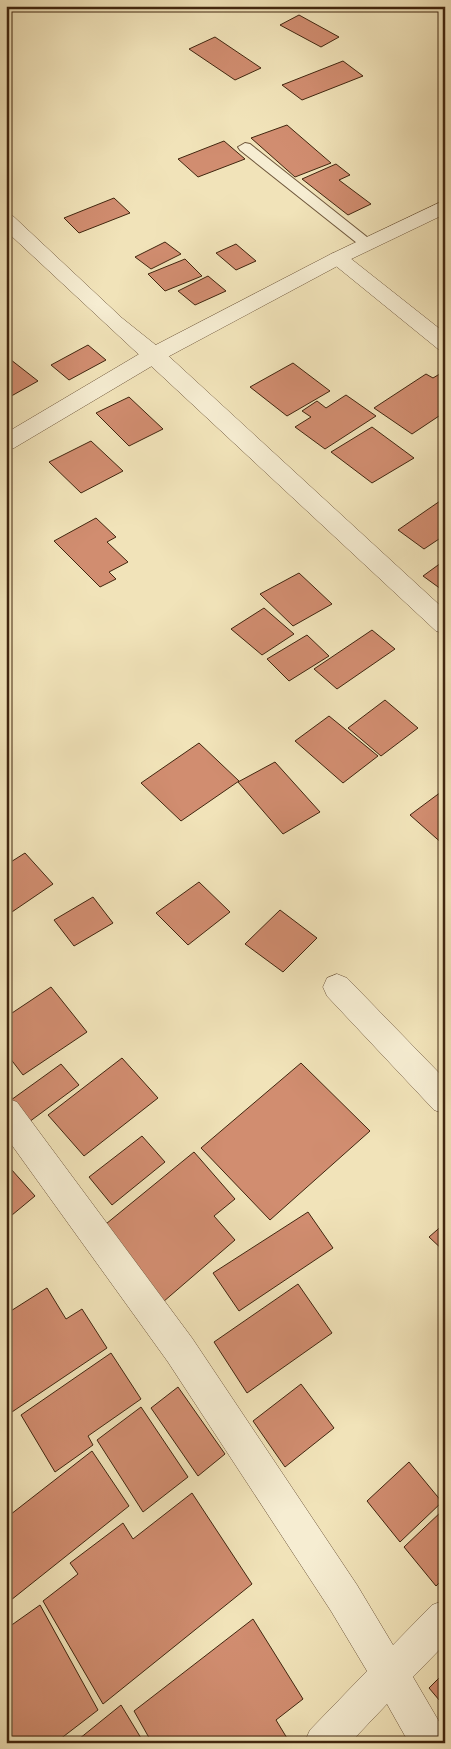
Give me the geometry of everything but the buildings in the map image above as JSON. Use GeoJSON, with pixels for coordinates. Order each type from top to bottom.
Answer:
{"type":"FeatureCollection","features":[{"type":"Feature","properties":{"kind":"street"},"geometry":{"type":"LineString","coordinates":[[6,443],[154,355],[338,258],[442,210]]}},
{"type":"Feature","properties":{"kind":"street"},"geometry":{"type":"LineString","coordinates":[[6,220],[115,323],[154,355],[445,625]]}},
{"type":"Feature","properties":{"kind":"street"},"geometry":{"type":"LineString","coordinates":[[338,258],[445,344]]}},
{"type":"Feature","properties":{"kind":"street"},"geometry":{"type":"LineString","coordinates":[[338,987],[445,1100]]}},
{"type":"Feature","properties":{"kind":"street"},"geometry":{"type":"LineString","coordinates":[[6,1112],[180,1350],[344,1598],[431,1743]]}},
{"type":"Feature","properties":{"kind":"street"},"geometry":{"type":"LineString","coordinates":[[323,1743],[445,1618]]}},
{"type":"Feature","properties":{"kind":"lane"},"geometry":{"type":"LineString","coordinates":[[245,147],[367,244]]}}]}
